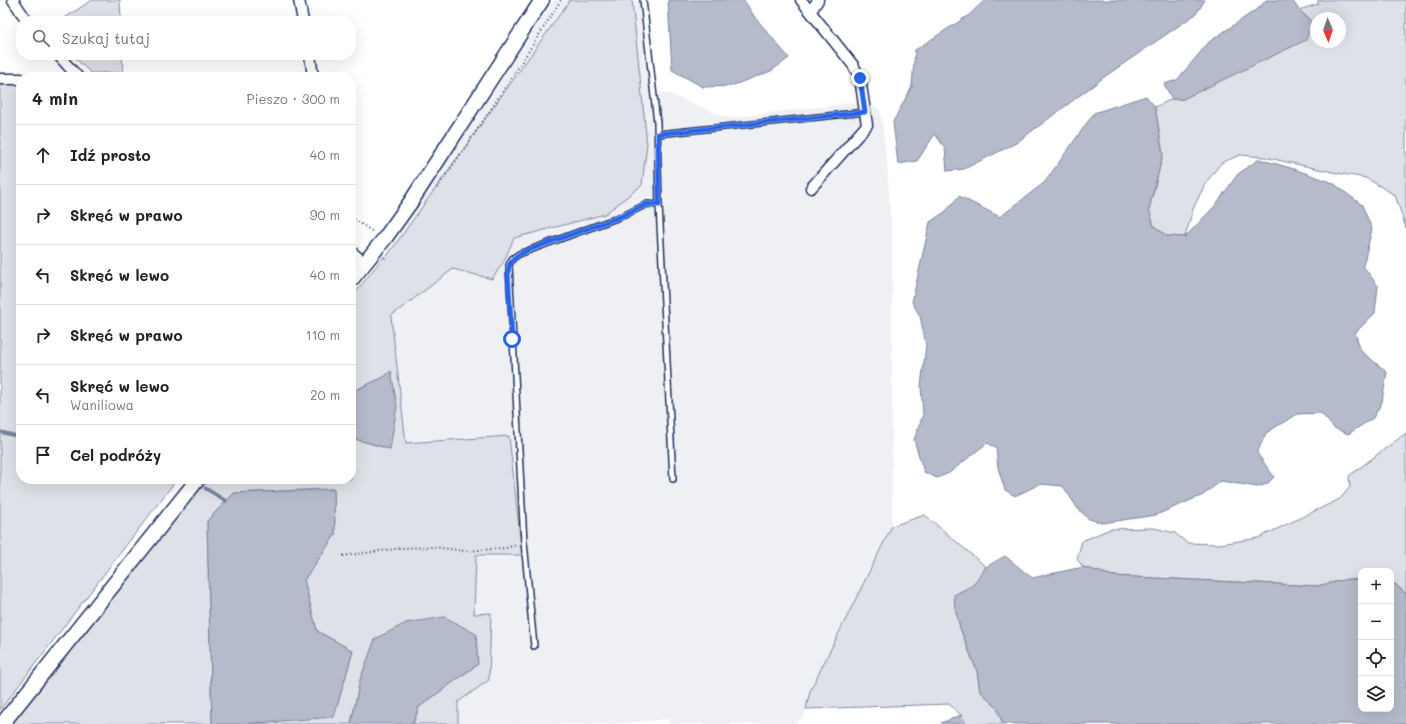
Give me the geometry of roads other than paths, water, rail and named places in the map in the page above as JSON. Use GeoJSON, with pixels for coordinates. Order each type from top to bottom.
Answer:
{"type":"FeatureCollection","features":[{"type":"Feature","properties":{"kind":"street"},"geometry":{"type":"LineString","coordinates":[[13,0],[24,16]]}},
{"type":"Feature","properties":{"kind":"street"},"geometry":{"type":"LineString","coordinates":[[299,0],[302,16]]}},
{"type":"Feature","properties":{"kind":"street"},"geometry":{"type":"LineString","coordinates":[[356,273],[385,238],[542,0]]}},
{"type":"Feature","properties":{"kind":"street"},"geometry":{"type":"LineString","coordinates":[[801,0],[853,65],[860,78],[867,126],[811,188]]}},
{"type":"Feature","properties":{"kind":"street"},"geometry":{"type":"LineString","coordinates":[[811,11],[818,0]]}},
{"type":"Feature","properties":{"kind":"street"},"geometry":{"type":"LineString","coordinates":[[63,60],[73,72]]}},
{"type":"Feature","properties":{"kind":"street"},"geometry":{"type":"LineString","coordinates":[[311,60],[312,72]]}},
{"type":"Feature","properties":{"kind":"street"},"geometry":{"type":"LineString","coordinates":[[0,79],[16,79]]}},
{"type":"Feature","properties":{"kind":"street"},"geometry":{"type":"LineString","coordinates":[[356,256],[364,263]]}},
{"type":"Feature","properties":{"kind":"street"},"geometry":{"type":"LineString","coordinates":[[2,724],[194,484]]}},
{"type":"Feature","properties":{"kind":"lane"},"geometry":{"type":"LineString","coordinates":[[643,0],[658,134],[659,205],[673,479]]}},
{"type":"Feature","properties":{"kind":"lane"},"geometry":{"type":"LineString","coordinates":[[658,134],[865,112]]}},
{"type":"Feature","properties":{"kind":"lane"},"geometry":{"type":"LineString","coordinates":[[534,646],[524,542],[509,265],[512,259],[526,251],[625,215],[647,204],[659,205]]}},
{"type":"Feature","properties":{"kind":"water"},"geometry":{"type":"Polygon","coordinates":[[[668,0],[744,0],[754,16],[789,58],[771,71],[731,86],[703,87],[672,70],[668,0]]]}},
{"type":"Feature","properties":{"kind":"water"},"geometry":{"type":"Polygon","coordinates":[[[985,0],[1205,0],[1196,14],[1107,75],[1016,143],[964,169],[947,171],[945,148],[935,134],[917,161],[898,164],[893,122],[912,86],[915,50],[969,15],[985,0]]]}},
{"type":"Feature","properties":{"kind":"water"},"geometry":{"type":"Polygon","coordinates":[[[1266,0],[1292,0],[1299,10],[1310,20],[1310,28],[1306,40],[1183,99],[1172,99],[1164,84],[1177,80],[1209,42],[1260,7],[1266,0]]]}},
{"type":"Feature","properties":{"kind":"water"},"geometry":{"type":"Polygon","coordinates":[[[1146,96],[1155,107],[1163,154],[1149,209],[1154,226],[1167,236],[1185,237],[1214,207],[1238,174],[1259,159],[1294,169],[1333,183],[1362,205],[1372,229],[1363,266],[1378,286],[1375,313],[1355,333],[1361,351],[1387,372],[1382,402],[1373,418],[1348,434],[1334,428],[1321,413],[1297,414],[1266,433],[1257,453],[1274,477],[1267,484],[1257,487],[1221,481],[1203,495],[1156,515],[1103,523],[1089,519],[1078,509],[1063,486],[1040,484],[1015,496],[1005,490],[998,468],[996,447],[987,443],[949,473],[937,478],[924,472],[914,440],[923,415],[921,386],[926,345],[920,316],[912,302],[930,222],[946,211],[959,196],[1000,217],[1045,182],[1094,113],[1146,96]]]}},
{"type":"Feature","properties":{"kind":"water"},"geometry":{"type":"Polygon","coordinates":[[[391,371],[397,406],[390,449],[356,439],[356,390],[384,377],[391,371]]]}},
{"type":"Feature","properties":{"kind":"water"},"geometry":{"type":"Polygon","coordinates":[[[334,489],[335,535],[304,580],[317,631],[353,651],[334,717],[241,724],[212,724],[207,521],[234,493],[334,489]]]}},
{"type":"Feature","properties":{"kind":"water"},"geometry":{"type":"Polygon","coordinates":[[[1005,556],[1032,578],[1083,567],[1113,576],[1317,586],[1348,579],[1358,580],[1358,712],[1394,712],[1395,584],[1406,594],[1406,724],[1003,724],[997,708],[980,691],[977,671],[960,628],[955,608],[954,595],[973,585],[986,567],[1005,556]]]}},
{"type":"Feature","properties":{"kind":"water"},"geometry":{"type":"Polygon","coordinates":[[[445,617],[476,634],[478,664],[419,707],[413,724],[351,724],[360,680],[375,639],[406,623],[445,617]]]}},
{"type":"Feature","properties":{"kind":"water"},"geometry":{"type":"Polygon","coordinates":[[[961,715],[966,724],[941,723],[961,715]]]}},
{"type":"Feature","properties":{"kind":"waterway"},"geometry":{"type":"LineString","coordinates":[[0,432],[16,436]]}},
{"type":"Feature","properties":{"kind":"waterway"},"geometry":{"type":"LineString","coordinates":[[205,488],[226,501]]}}]}
